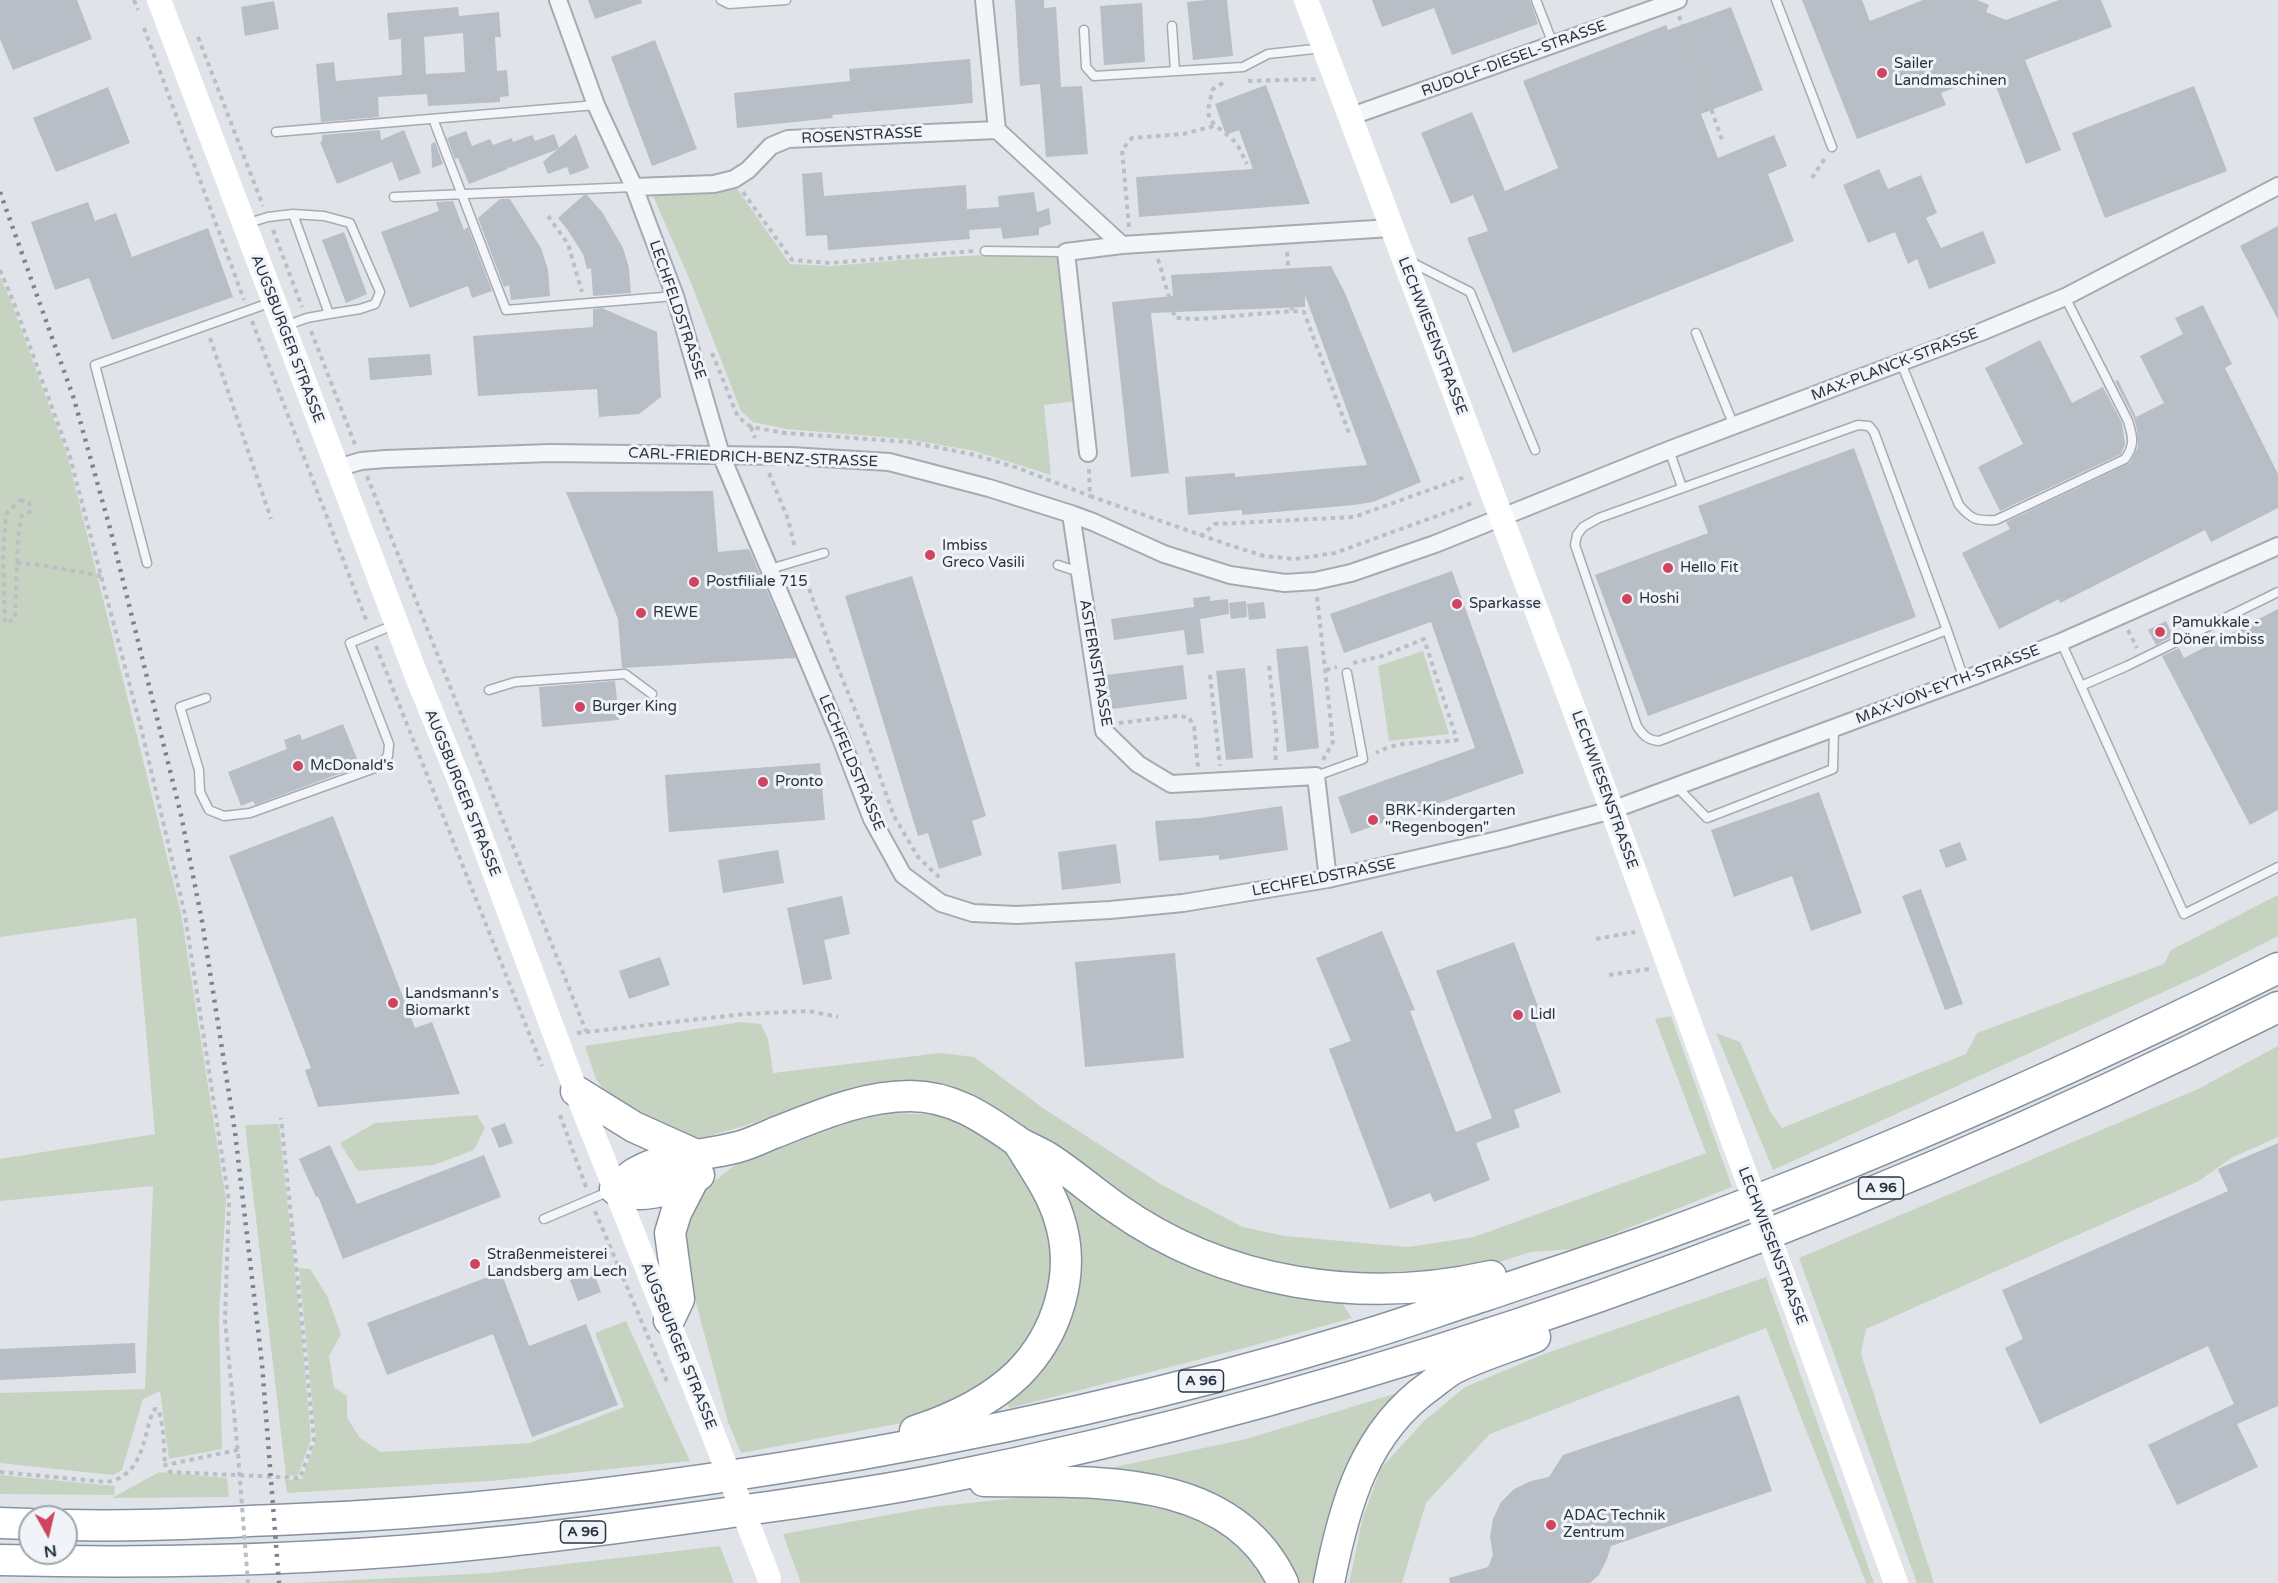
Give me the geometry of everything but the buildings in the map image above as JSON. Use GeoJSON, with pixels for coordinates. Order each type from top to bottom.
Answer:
{"type":"FeatureCollection","features":[{"type":"Feature","properties":{"kind":"highway","name":"A 96"},"geometry":{"type":"LineString","coordinates":[[78,1525],[173,1524],[367,1516],[482,1507],[631,1491],[802,1465],[1000,1428],[1154,1394],[1360,1337],[1666,1234],[1946,1122],[2131,1040],[2278,968]]}},
{"type":"Feature","properties":{"kind":"highway","name":"A 96"},"geometry":{"type":"LineString","coordinates":[[0,1560],[82,1562],[231,1560],[371,1553],[497,1543],[718,1514],[933,1480],[1165,1428],[1370,1370],[1583,1302],[1750,1240],[1960,1155],[2182,1054],[2278,1007]]}},
{"type":"Feature","properties":{"kind":"highway"},"geometry":{"type":"LineString","coordinates":[[603,1194],[639,1194],[669,1189],[694,1167],[738,1147],[838,1108],[876,1099],[911,1096],[943,1100],[974,1112],[1018,1142],[1044,1155],[1117,1209],[1166,1239],[1214,1259],[1276,1278],[1356,1289],[1397,1289],[1462,1283],[1535,1265],[1592,1260]]}},
{"type":"Feature","properties":{"kind":"highway"},"geometry":{"type":"LineString","coordinates":[[567,1101],[634,1127],[694,1167]]}},
{"type":"Feature","properties":{"kind":"highway"},"geometry":{"type":"LineString","coordinates":[[802,1465],[934,1425],[984,1401],[1018,1374],[1043,1342],[1059,1309],[1065,1276],[1066,1248],[1060,1219],[1050,1196],[1018,1142]]}},
{"type":"Feature","properties":{"kind":"highway"},"geometry":{"type":"LineString","coordinates":[[669,1320],[679,1299],[670,1233],[694,1167]]}},
{"type":"Feature","properties":{"kind":"highway"},"geometry":{"type":"LineString","coordinates":[[1329,1583],[1344,1517],[1360,1471],[1384,1430],[1412,1398],[1455,1367],[1540,1335],[1583,1302]]}},
{"type":"Feature","properties":{"kind":"highway"},"geometry":{"type":"LineString","coordinates":[[933,1480],[1116,1483],[1188,1499],[1215,1510],[1242,1528],[1262,1548],[1283,1583]]}},
{"type":"Feature","properties":{"kind":"highway"},"geometry":{"type":"LineString","coordinates":[[0,1523],[18,1524]]}},
{"type":"Feature","properties":{"kind":"main road","name":"AUGSBURGER STRASSE"},"geometry":{"type":"LineString","coordinates":[[148,5],[243,225],[396,624],[463,789],[567,1101],[603,1194],[669,1320],[770,1581]]}},
{"type":"Feature","properties":{"kind":"main road","name":"LECHWIESENSTRASSE"},"geometry":{"type":"LineString","coordinates":[[1312,8],[1349,117],[1612,810],[1896,1583]]}},
{"type":"Feature","properties":{"kind":"street","name":"LECHFELDSTRASSE"},"geometry":{"type":"LineString","coordinates":[[558,0],[596,105],[634,187],[675,296],[721,455],[872,819],[903,874],[941,903],[973,913],[1017,915],[1110,910],[1183,903],[1328,879],[1502,839],[1612,810]]}},
{"type":"Feature","properties":{"kind":"street"},"geometry":{"type":"LineString","coordinates":[[984,0],[997,130],[1126,245]]}},
{"type":"Feature","properties":{"kind":"street","name":"RUDOLF-DIESEL-STRASSE"},"geometry":{"type":"LineString","coordinates":[[1349,117],[1408,92],[1676,1]]}},
{"type":"Feature","properties":{"kind":"street","name":"ROSENSTRASSE"},"geometry":{"type":"LineString","coordinates":[[634,187],[714,184],[734,179],[771,147],[788,140],[997,130]]}},
{"type":"Feature","properties":{"kind":"street","name":"MAX-PLANCK-STRASSE"},"geometry":{"type":"LineString","coordinates":[[1501,519],[1669,450],[1901,363],[2065,297],[2278,186]]}},
{"type":"Feature","properties":{"kind":"street"},"geometry":{"type":"LineString","coordinates":[[1088,453],[1066,252],[1153,243],[1391,228]]}},
{"type":"Feature","properties":{"kind":"street","name":"CARL-FRIEDRICH-BENZ-STRASSE"},"geometry":{"type":"LineString","coordinates":[[337,468],[361,461],[550,453],[762,456],[888,462],[989,488],[1071,514],[1164,554],[1230,575],[1285,583],[1315,581],[1351,573],[1501,519]]}},
{"type":"Feature","properties":{"kind":"street","name":"ASTERNSTRASSE"},"geometry":{"type":"LineString","coordinates":[[1071,514],[1104,731],[1138,764],[1171,784],[1316,776]]}},
{"type":"Feature","properties":{"kind":"street","name":"MAX-VON-EYTH-STRASSE"},"geometry":{"type":"LineString","coordinates":[[1612,810],[2061,642],[2278,546]]}},
{"type":"Feature","properties":{"kind":"street"},"geometry":{"type":"LineString","coordinates":[[1316,776],[1328,879]]}},
{"type":"Feature","properties":{"kind":"lane"},"geometry":{"type":"LineString","coordinates":[[721,0],[729,4],[786,0]]}},
{"type":"Feature","properties":{"kind":"lane"},"geometry":{"type":"LineString","coordinates":[[1536,0],[1553,44]]}},
{"type":"Feature","properties":{"kind":"lane"},"geometry":{"type":"LineString","coordinates":[[1776,0],[1832,147]]}},
{"type":"Feature","properties":{"kind":"lane"},"geometry":{"type":"LineString","coordinates":[[1172,26],[1175,71]]}},
{"type":"Feature","properties":{"kind":"lane"},"geometry":{"type":"LineString","coordinates":[[1084,30],[1086,67],[1094,76],[1243,67],[1268,54],[1324,48]]}},
{"type":"Feature","properties":{"kind":"lane"},"geometry":{"type":"LineString","coordinates":[[276,132],[596,105]]}},
{"type":"Feature","properties":{"kind":"lane"},"geometry":{"type":"LineString","coordinates":[[435,124],[506,310],[675,296]]}},
{"type":"Feature","properties":{"kind":"lane"},"geometry":{"type":"LineString","coordinates":[[394,196],[634,187]]}},
{"type":"Feature","properties":{"kind":"lane"},"geometry":{"type":"LineString","coordinates":[[293,214],[329,314]]}},
{"type":"Feature","properties":{"kind":"lane"},"geometry":{"type":"LineString","coordinates":[[243,225],[268,217],[293,214],[339,218],[350,223],[380,292],[375,304],[360,309],[307,318],[282,327]]}},
{"type":"Feature","properties":{"kind":"lane"},"geometry":{"type":"LineString","coordinates":[[985,251],[1066,252]]}},
{"type":"Feature","properties":{"kind":"lane"},"geometry":{"type":"LineString","coordinates":[[1403,258],[1470,292],[1535,450]]}},
{"type":"Feature","properties":{"kind":"lane"},"geometry":{"type":"LineString","coordinates":[[1901,363],[1959,505],[1969,516],[1979,521],[1996,520],[2125,459],[2133,448],[2133,438],[2128,421],[2065,297]]}},
{"type":"Feature","properties":{"kind":"lane"},"geometry":{"type":"LineString","coordinates":[[147,563],[95,365],[273,302]]}},
{"type":"Feature","properties":{"kind":"lane"},"geometry":{"type":"LineString","coordinates":[[1696,333],[1734,426]]}},
{"type":"Feature","properties":{"kind":"lane"},"geometry":{"type":"LineString","coordinates":[[1947,630],[1659,741],[1651,740],[1644,736],[1637,726],[1575,545],[1577,535],[1583,528],[1599,518],[1682,487],[1858,425],[1869,426],[1874,432],[1947,630],[1964,679]]}},
{"type":"Feature","properties":{"kind":"lane"},"geometry":{"type":"LineString","coordinates":[[1669,450],[1682,487]]}},
{"type":"Feature","properties":{"kind":"lane"},"geometry":{"type":"LineString","coordinates":[[770,569],[824,553]]}},
{"type":"Feature","properties":{"kind":"lane"},"geometry":{"type":"LineString","coordinates":[[1058,565],[1080,572]]}},
{"type":"Feature","properties":{"kind":"lane"},"geometry":{"type":"LineString","coordinates":[[2081,686],[2142,659],[2278,592]]}},
{"type":"Feature","properties":{"kind":"lane"},"geometry":{"type":"LineString","coordinates":[[206,698],[180,707],[199,770],[200,792],[209,810],[224,816],[250,813],[375,768],[388,756],[389,744],[350,643],[396,624]]}},
{"type":"Feature","properties":{"kind":"lane"},"geometry":{"type":"LineString","coordinates":[[2061,642],[2184,914],[2278,867]]}},
{"type":"Feature","properties":{"kind":"lane"},"geometry":{"type":"LineString","coordinates":[[1316,776],[1363,759],[1347,673]]}},
{"type":"Feature","properties":{"kind":"lane"},"geometry":{"type":"LineString","coordinates":[[489,690],[515,682],[625,674],[651,694]]}},
{"type":"Feature","properties":{"kind":"lane"},"geometry":{"type":"LineString","coordinates":[[1676,786],[1707,818],[1833,769],[1834,728]]}},
{"type":"Feature","properties":{"kind":"lane"},"geometry":{"type":"LineString","coordinates":[[544,1220],[603,1194]]}},
{"type":"Feature","properties":{"kind":"path"},"geometry":{"type":"LineString","coordinates":[[134,0],[148,5]]}},
{"type":"Feature","properties":{"kind":"path"},"geometry":{"type":"LineString","coordinates":[[1676,1],[1723,143]]}},
{"type":"Feature","properties":{"kind":"path"},"geometry":{"type":"LineString","coordinates":[[142,22],[248,311],[546,1077]]}},
{"type":"Feature","properties":{"kind":"path"},"geometry":{"type":"LineString","coordinates":[[1238,81],[1335,79]]}},
{"type":"Feature","properties":{"kind":"path"},"geometry":{"type":"LineString","coordinates":[[1230,82],[1222,83],[1213,89],[1209,116],[1214,126],[1235,141],[1247,164]]}},
{"type":"Feature","properties":{"kind":"path"},"geometry":{"type":"LineString","coordinates":[[1126,245],[1122,150],[1132,138],[1183,134],[1214,126]]}},
{"type":"Feature","properties":{"kind":"path"},"geometry":{"type":"LineString","coordinates":[[1812,178],[1832,147]]}},
{"type":"Feature","properties":{"kind":"path"},"geometry":{"type":"LineString","coordinates":[[734,179],[792,260],[831,263],[951,251],[985,251]]}},
{"type":"Feature","properties":{"kind":"path"},"geometry":{"type":"LineString","coordinates":[[548,216],[568,244],[581,284],[583,305]]}},
{"type":"Feature","properties":{"kind":"path"},"geometry":{"type":"LineString","coordinates":[[1285,235],[1292,311]]}},
{"type":"Feature","properties":{"kind":"path"},"geometry":{"type":"LineString","coordinates":[[1153,243],[1175,318],[1199,319],[1304,312],[1350,436]]}},
{"type":"Feature","properties":{"kind":"path"},"geometry":{"type":"LineString","coordinates":[[0,270],[70,457],[142,732],[185,915],[229,1201],[225,1320],[248,1583]]}},
{"type":"Feature","properties":{"kind":"path"},"geometry":{"type":"LineString","coordinates":[[206,327],[271,519]]}},
{"type":"Feature","properties":{"kind":"path"},"geometry":{"type":"LineString","coordinates":[[711,351],[738,417],[751,427],[785,433],[909,442],[971,454],[1018,468],[1200,536],[1264,556],[1295,559],[1335,553],[1476,502]]}},
{"type":"Feature","properties":{"kind":"path"},"geometry":{"type":"LineString","coordinates":[[751,427],[788,519],[798,561],[894,816],[918,857],[946,883]]}},
{"type":"Feature","properties":{"kind":"path"},"geometry":{"type":"LineString","coordinates":[[1088,453],[1090,496]]}},
{"type":"Feature","properties":{"kind":"path"},"geometry":{"type":"LineString","coordinates":[[361,461],[586,1031],[744,1014],[809,1011],[838,1017]]}},
{"type":"Feature","properties":{"kind":"path"},"geometry":{"type":"LineString","coordinates":[[1200,536],[1215,524],[1354,517],[1482,471]]}},
{"type":"Feature","properties":{"kind":"path"},"geometry":{"type":"LineString","coordinates":[[20,500],[29,502],[31,511],[22,515],[17,563],[15,619],[5,623],[3,557],[6,514],[20,500]]}},
{"type":"Feature","properties":{"kind":"path"},"geometry":{"type":"LineString","coordinates":[[17,563],[101,576]]}},
{"type":"Feature","properties":{"kind":"path"},"geometry":{"type":"LineString","coordinates":[[1315,581],[1334,742],[1316,776]]}},
{"type":"Feature","properties":{"kind":"path"},"geometry":{"type":"LineString","coordinates":[[2122,616],[2142,659]]}},
{"type":"Feature","properties":{"kind":"path"},"geometry":{"type":"LineString","coordinates":[[1326,670],[1382,656],[1424,639],[1457,740],[1437,743],[1413,741],[1388,746],[1363,759]]}},
{"type":"Feature","properties":{"kind":"path"},"geometry":{"type":"LineString","coordinates":[[1269,666],[1277,740],[1275,747],[1277,778]]}},
{"type":"Feature","properties":{"kind":"path"},"geometry":{"type":"LineString","coordinates":[[1210,675],[1221,781]]}},
{"type":"Feature","properties":{"kind":"path"},"geometry":{"type":"LineString","coordinates":[[1103,725],[1177,716],[1189,717],[1194,727],[1200,782]]}},
{"type":"Feature","properties":{"kind":"path"},"geometry":{"type":"LineString","coordinates":[[1596,939],[1641,931]]}},
{"type":"Feature","properties":{"kind":"path"},"geometry":{"type":"LineString","coordinates":[[1610,975],[1655,968]]}},
{"type":"Feature","properties":{"kind":"path"},"geometry":{"type":"LineString","coordinates":[[567,1101],[603,1194],[670,1389]]}},
{"type":"Feature","properties":{"kind":"path"},"geometry":{"type":"LineString","coordinates":[[0,1472],[107,1482],[117,1480],[135,1467],[155,1409],[159,1410],[163,1430],[165,1466],[170,1472],[300,1478],[314,1440],[281,1118]]}},
{"type":"Feature","properties":{"kind":"path"},"geometry":{"type":"LineString","coordinates":[[165,1466],[238,1452]]}},
{"type":"Feature","properties":{"kind":"green space"},"geometry":{"type":"Polygon","coordinates":[[[735,186],[790,264],[832,266],[985,255],[1061,256],[1077,401],[1044,405],[1051,475],[974,451],[907,439],[786,429],[753,422],[741,411],[689,278],[653,196],[735,186]]]}},
{"type":"Feature","properties":{"kind":"green space"},"geometry":{"type":"Polygon","coordinates":[[[0,277],[68,458],[181,913],[226,1200],[219,1317],[222,1449],[169,1459],[160,1391],[143,1399],[122,1470],[113,1475],[0,1463],[0,1393],[145,1389],[153,1186],[0,1201],[0,1159],[155,1134],[136,918],[0,937],[0,277]]]}},
{"type":"Feature","properties":{"kind":"green space"},"geometry":{"type":"Polygon","coordinates":[[[1423,651],[1449,734],[1389,741],[1378,666],[1423,651]]]}},
{"type":"Feature","properties":{"kind":"green space"},"geometry":{"type":"Polygon","coordinates":[[[2278,895],[2278,936],[2205,973],[1773,1170],[1716,1033],[1740,1042],[1770,1111],[1782,1128],[1966,1054],[1977,1033],[2164,964],[2171,950],[2278,895]]]}},
{"type":"Feature","properties":{"kind":"green space"},"geometry":{"type":"Polygon","coordinates":[[[1671,1016],[1732,1187],[1575,1249],[1531,1252],[1458,1275],[1280,1271],[1171,1233],[1010,1123],[871,1086],[829,1095],[747,1125],[695,1140],[620,1112],[596,1079],[585,1046],[741,1022],[761,1024],[768,1039],[773,1073],[940,1053],[974,1057],[1043,1108],[1162,1185],[1243,1227],[1285,1236],[1408,1247],[1474,1237],[1706,1153],[1655,1019],[1671,1016]]]}},
{"type":"Feature","properties":{"kind":"green space"},"geometry":{"type":"Polygon","coordinates":[[[2278,1046],[2278,1137],[2231,1158],[2199,1181],[1866,1329],[1861,1354],[1934,1583],[1917,1583],[1799,1258],[2198,1089],[2278,1046]]]}},
{"type":"Feature","properties":{"kind":"green space"},"geometry":{"type":"Polygon","coordinates":[[[891,1113],[944,1115],[989,1139],[1018,1160],[1032,1181],[1055,1249],[1048,1309],[1012,1369],[934,1417],[741,1453],[728,1422],[678,1236],[701,1192],[735,1165],[856,1120],[891,1113]]]}},
{"type":"Feature","properties":{"kind":"green space"},"geometry":{"type":"Polygon","coordinates":[[[477,1115],[485,1128],[474,1150],[434,1165],[358,1171],[340,1143],[375,1123],[477,1115]]]}},
{"type":"Feature","properties":{"kind":"green space"},"geometry":{"type":"Polygon","coordinates":[[[279,1124],[311,1439],[298,1475],[286,1476],[245,1125],[279,1124]]]}},
{"type":"Feature","properties":{"kind":"green space"},"geometry":{"type":"Polygon","coordinates":[[[1070,1186],[1339,1299],[1352,1318],[1010,1408],[1006,1401],[1056,1347],[1060,1189],[1070,1186]]]}},
{"type":"Feature","properties":{"kind":"green space"},"geometry":{"type":"Polygon","coordinates":[[[299,1268],[310,1269],[327,1296],[341,1334],[329,1356],[334,1387],[347,1396],[347,1418],[360,1438],[381,1452],[530,1443],[624,1407],[595,1333],[626,1321],[690,1461],[491,1481],[287,1493],[285,1480],[302,1479],[316,1440],[299,1268]]]}},
{"type":"Feature","properties":{"kind":"green space"},"geometry":{"type":"Polygon","coordinates":[[[1766,1277],[1874,1583],[1866,1583],[1766,1328],[1490,1434],[1426,1503],[1402,1583],[1349,1583],[1363,1517],[1381,1468],[1424,1421],[1465,1387],[1544,1354],[1766,1277]]]}},
{"type":"Feature","properties":{"kind":"green space"},"geometry":{"type":"Polygon","coordinates":[[[1404,1391],[1323,1583],[1298,1583],[1280,1551],[1255,1523],[1091,1472],[1246,1439],[1404,1391]]]}},
{"type":"Feature","properties":{"kind":"green space"},"geometry":{"type":"Polygon","coordinates":[[[159,1472],[227,1478],[229,1497],[112,1498],[159,1472]]]}},
{"type":"Feature","properties":{"kind":"green space"},"geometry":{"type":"Polygon","coordinates":[[[0,1475],[115,1486],[114,1495],[0,1494],[0,1475]]]}},
{"type":"Feature","properties":{"kind":"green space"},"geometry":{"type":"Polygon","coordinates":[[[1044,1495],[1113,1495],[1206,1518],[1234,1534],[1272,1583],[801,1583],[783,1534],[932,1507],[1044,1495]]]}},
{"type":"Feature","properties":{"kind":"green space"},"geometry":{"type":"Polygon","coordinates":[[[720,1546],[734,1583],[299,1583],[489,1573],[720,1546]]]}},
{"type":"Feature","properties":{"kind":"railway"},"geometry":{"type":"LineString","coordinates":[[0,192],[74,399],[111,532],[181,815],[202,921],[235,1132],[262,1364],[279,1583]]}},
{"type":"Feature","properties":{"kind":"place","name":"Sailer Landmaschinen"},"geometry":{"type":"Point","coordinates":[1882,73]}},
{"type":"Feature","properties":{"kind":"place","name":"Imbiss Greco Vasili"},"geometry":{"type":"Point","coordinates":[930,555]}},
{"type":"Feature","properties":{"kind":"place","name":"Hello Fit"},"geometry":{"type":"Point","coordinates":[1668,568]}},
{"type":"Feature","properties":{"kind":"place","name":"Postfiliale 715"},"geometry":{"type":"Point","coordinates":[694,582]}},
{"type":"Feature","properties":{"kind":"place","name":"Hoshi"},"geometry":{"type":"Point","coordinates":[1627,599]}},
{"type":"Feature","properties":{"kind":"place","name":"Sparkasse"},"geometry":{"type":"Point","coordinates":[1457,604]}},
{"type":"Feature","properties":{"kind":"place","name":"REWE"},"geometry":{"type":"Point","coordinates":[641,613]}},
{"type":"Feature","properties":{"kind":"place","name":"Pamukkale - Döner imbiss"},"geometry":{"type":"Point","coordinates":[2160,632]}},
{"type":"Feature","properties":{"kind":"place","name":"Burger King"},"geometry":{"type":"Point","coordinates":[580,707]}},
{"type":"Feature","properties":{"kind":"place","name":"McDonald's"},"geometry":{"type":"Point","coordinates":[298,766]}},
{"type":"Feature","properties":{"kind":"place","name":"Pronto"},"geometry":{"type":"Point","coordinates":[763,782]}},
{"type":"Feature","properties":{"kind":"place","name":"BRK-Kindergarten \"Regenbogen\""},"geometry":{"type":"Point","coordinates":[1373,820]}},
{"type":"Feature","properties":{"kind":"place","name":"Landsmann's Biomarkt"},"geometry":{"type":"Point","coordinates":[393,1003]}},
{"type":"Feature","properties":{"kind":"place","name":"Lidl"},"geometry":{"type":"Point","coordinates":[1518,1015]}},
{"type":"Feature","properties":{"kind":"place","name":"Straßenmeisterei Landsberg am Lech"},"geometry":{"type":"Point","coordinates":[475,1264]}},
{"type":"Feature","properties":{"kind":"place","name":"ADAC Technik Zentrum"},"geometry":{"type":"Point","coordinates":[1551,1525]}}]}
